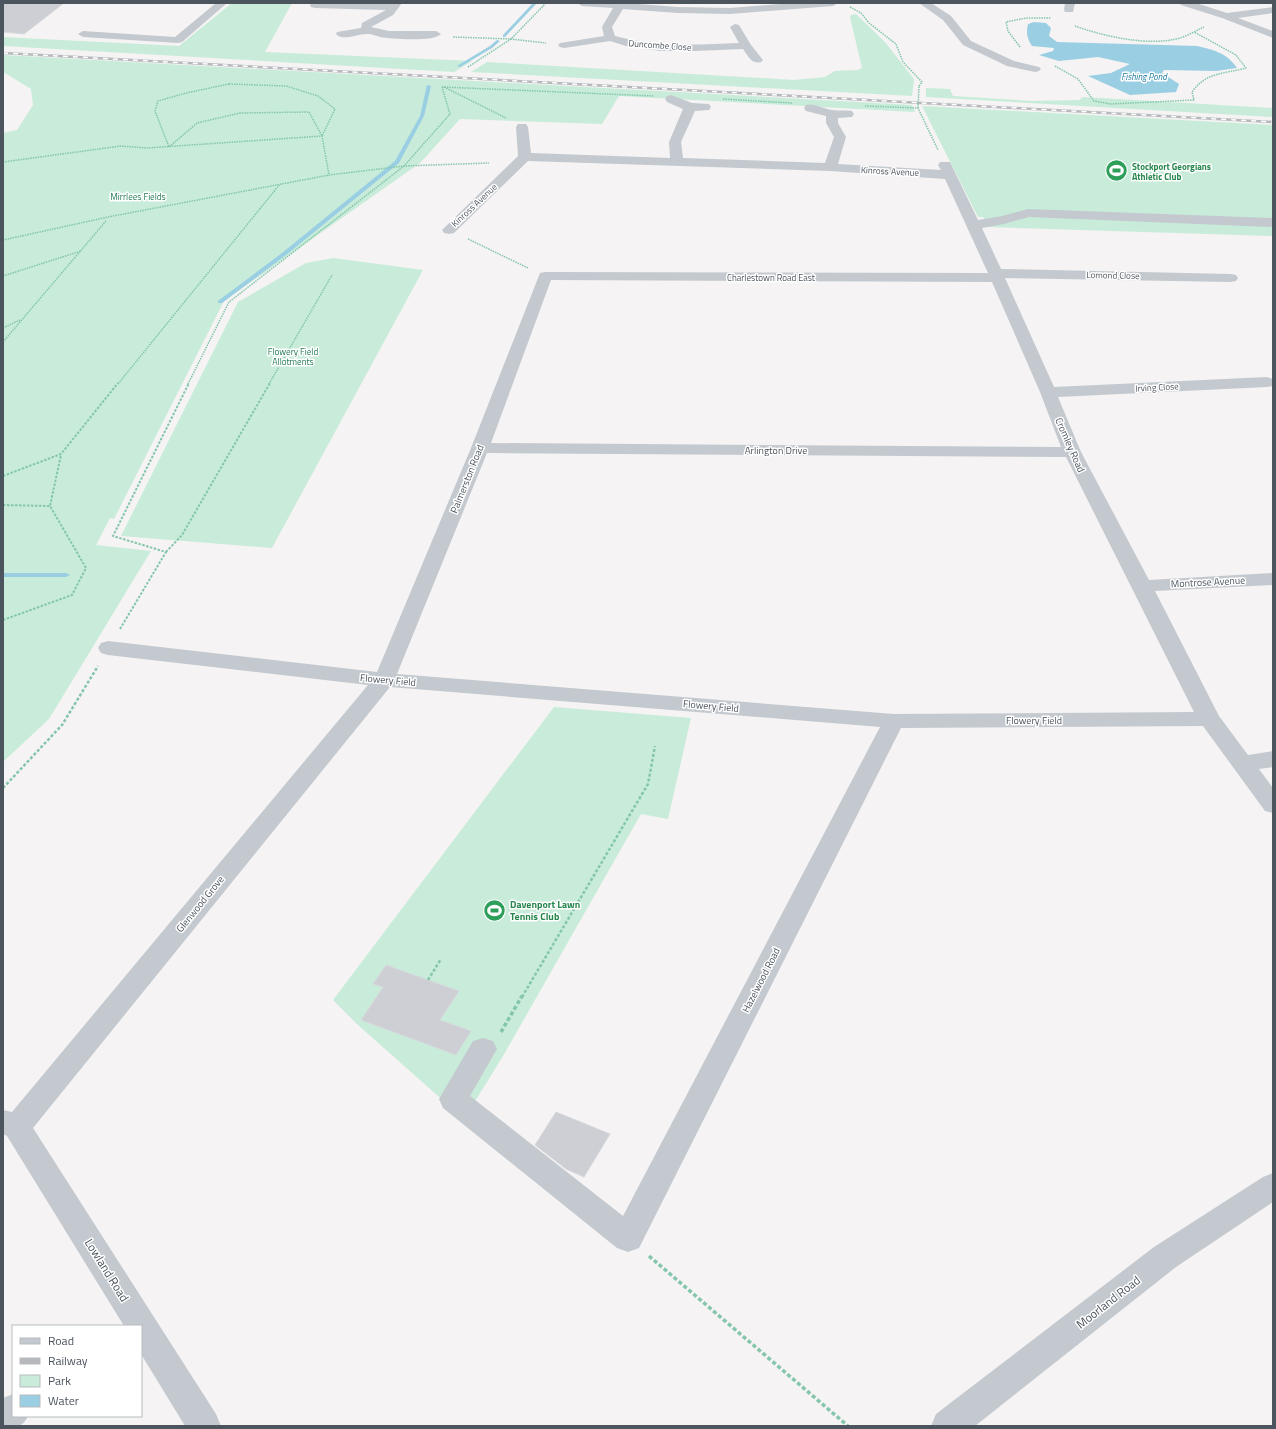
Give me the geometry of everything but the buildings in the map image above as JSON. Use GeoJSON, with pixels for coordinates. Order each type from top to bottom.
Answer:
{"type":"FeatureCollection","features":[{"type":"Feature","properties":{"kind":"street"},"geometry":{"type":"LineString","coordinates":[[83,34],[178,40],[222,3]]}},
{"type":"Feature","properties":{"kind":"street"},"geometry":{"type":"LineString","coordinates":[[582,3],[619,7],[722,11],[785,5],[832,3]]}},
{"type":"Feature","properties":{"kind":"street"},"geometry":{"type":"LineString","coordinates":[[924,3],[947,18],[967,43],[1008,67],[1035,69]]}},
{"type":"Feature","properties":{"kind":"street"},"geometry":{"type":"LineString","coordinates":[[1185,3],[1226,16],[1273,35]]}},
{"type":"Feature","properties":{"kind":"street"},"geometry":{"type":"LineString","coordinates":[[315,5],[395,5]]}},
{"type":"Feature","properties":{"kind":"street"},"geometry":{"type":"LineString","coordinates":[[368,30],[366,25],[389,13],[395,5]]}},
{"type":"Feature","properties":{"kind":"street"},"geometry":{"type":"LineString","coordinates":[[564,45],[610,38],[607,27],[619,7]]}},
{"type":"Feature","properties":{"kind":"street"},"geometry":{"type":"LineString","coordinates":[[1226,16],[1273,10]]}},
{"type":"Feature","properties":{"kind":"street"},"geometry":{"type":"LineString","coordinates":[[735,27],[746,46],[757,60]]}},
{"type":"Feature","properties":{"kind":"street"},"geometry":{"type":"LineString","coordinates":[[341,34],[368,30],[407,35],[436,34]]}},
{"type":"Feature","properties":{"kind":"street","name":"Duncombe Close"},"geometry":{"type":"LineString","coordinates":[[610,38],[628,44],[678,48],[746,46]]}},
{"type":"Feature","properties":{"kind":"street"},"geometry":{"type":"LineString","coordinates":[[671,100],[690,107],[706,107]]}},
{"type":"Feature","properties":{"kind":"street"},"geometry":{"type":"LineString","coordinates":[[677,163],[675,142],[690,107]]}},
{"type":"Feature","properties":{"kind":"street"},"geometry":{"type":"LineString","coordinates":[[810,108],[832,114],[848,114]]}},
{"type":"Feature","properties":{"kind":"street"},"geometry":{"type":"LineString","coordinates":[[830,167],[840,137],[832,123],[832,114]]}},
{"type":"Feature","properties":{"kind":"street"},"geometry":{"type":"LineString","coordinates":[[522,127],[522,160]]}},
{"type":"Feature","properties":{"kind":"street","name":"Kinross Avenue"},"geometry":{"type":"LineString","coordinates":[[449,230],[522,160],[947,170]]}},
{"type":"Feature","properties":{"kind":"street","name":"Cromley Road"},"geometry":{"type":"LineString","coordinates":[[947,170],[997,276],[1048,392],[1072,452],[1142,586],[1208,719]]}},
{"type":"Feature","properties":{"kind":"street"},"geometry":{"type":"LineString","coordinates":[[973,225],[1004,220],[1028,213],[1273,222]]}},
{"type":"Feature","properties":{"kind":"street","name":"Charlestown Road East"},"geometry":{"type":"LineString","coordinates":[[545,276],[997,276]]}},
{"type":"Feature","properties":{"kind":"street","name":"Palmerston Road"},"geometry":{"type":"LineString","coordinates":[[384,680],[480,448],[545,276]]}},
{"type":"Feature","properties":{"kind":"street","name":"Lomond Close"},"geometry":{"type":"LineString","coordinates":[[997,276],[1231,278]]}},
{"type":"Feature","properties":{"kind":"street","name":"Irving Close"},"geometry":{"type":"LineString","coordinates":[[1048,392],[1267,382]]}},
{"type":"Feature","properties":{"kind":"street","name":"Arlington Drive"},"geometry":{"type":"LineString","coordinates":[[480,448],[1072,452]]}},
{"type":"Feature","properties":{"kind":"street","name":"Montrose Avenue"},"geometry":{"type":"LineString","coordinates":[[1142,586],[1273,579]]}},
{"type":"Feature","properties":{"kind":"street","name":"Flowery Field"},"geometry":{"type":"LineString","coordinates":[[108,648],[384,680],[894,721],[1208,719]]}},
{"type":"Feature","properties":{"kind":"street","name":"Glenwood Grove"},"geometry":{"type":"LineString","coordinates":[[10,1125],[384,680]]}},
{"type":"Feature","properties":{"kind":"street"},"geometry":{"type":"LineString","coordinates":[[1208,719],[1273,804]]}},
{"type":"Feature","properties":{"kind":"street","name":"Hazelwood Road"},"geometry":{"type":"LineString","coordinates":[[628,1238],[894,721]]}},
{"type":"Feature","properties":{"kind":"street"},"geometry":{"type":"LineString","coordinates":[[1243,764],[1273,759]]}},
{"type":"Feature","properties":{"kind":"street"},"geometry":{"type":"LineString","coordinates":[[483,1049],[453,1099],[628,1238]]}},
{"type":"Feature","properties":{"kind":"street","name":"Lowland Road"},"geometry":{"type":"LineString","coordinates":[[10,1125],[137,1325]]}},
{"type":"Feature","properties":{"kind":"street","name":"Moorland Road"},"geometry":{"type":"LineString","coordinates":[[948,1426],[1165,1257],[1273,1186]]}},
{"type":"Feature","properties":{"kind":"street","name":"Lowland Road"},"geometry":{"type":"LineString","coordinates":[[144,1336],[204,1426]]}},
{"type":"Feature","properties":{"kind":"street"},"geometry":{"type":"LineString","coordinates":[[3,1417],[12,1412]]}},
{"type":"Feature","properties":{"kind":"path"},"geometry":{"type":"LineString","coordinates":[[468,67],[511,39],[546,3]]}},
{"type":"Feature","properties":{"kind":"path"},"geometry":{"type":"LineString","coordinates":[[849,6],[861,13],[869,23],[896,44],[903,62],[922,82],[919,86],[918,108],[947,170]]}},
{"type":"Feature","properties":{"kind":"path"},"geometry":{"type":"LineString","coordinates":[[1069,7],[1072,25],[1088,32],[1134,38],[1170,40],[1204,27],[1241,23]]}},
{"type":"Feature","properties":{"kind":"path"},"geometry":{"type":"LineString","coordinates":[[1022,49],[1008,31],[1006,22],[1026,18],[1048,18],[1072,22]]}},
{"type":"Feature","properties":{"kind":"path"},"geometry":{"type":"LineString","coordinates":[[1050,65],[1075,76],[1086,86],[1094,101],[1111,104],[1194,100],[1192,92],[1197,83],[1209,75],[1233,72],[1246,68],[1236,56],[1194,32]]}},
{"type":"Feature","properties":{"kind":"path"},"geometry":{"type":"LineString","coordinates":[[436,34],[511,39],[564,45]]}},
{"type":"Feature","properties":{"kind":"path"},"geometry":{"type":"LineString","coordinates":[[169,147],[155,111],[158,102],[186,93],[229,84],[286,86],[318,96],[335,109],[322,136]]}},
{"type":"Feature","properties":{"kind":"path"},"geometry":{"type":"LineString","coordinates":[[166,552],[113,536],[229,302],[402,167],[450,114],[442,87],[480,104],[522,127]]}},
{"type":"Feature","properties":{"kind":"path"},"geometry":{"type":"LineString","coordinates":[[169,147],[197,123],[240,113],[309,112],[322,136],[329,176]]}},
{"type":"Feature","properties":{"kind":"path"},"geometry":{"type":"LineString","coordinates":[[3,162],[121,146],[147,148],[169,147],[322,136]]}},
{"type":"Feature","properties":{"kind":"path"},"geometry":{"type":"LineString","coordinates":[[3,240],[108,217],[329,176],[402,167],[522,160]]}},
{"type":"Feature","properties":{"kind":"path"},"geometry":{"type":"LineString","coordinates":[[3,620],[72,595],[86,568],[50,506],[61,454],[280,184]]}},
{"type":"Feature","properties":{"kind":"path"},"geometry":{"type":"LineString","coordinates":[[3,342],[106,221]]}},
{"type":"Feature","properties":{"kind":"path","name":"Kinross Avenue"},"geometry":{"type":"LineString","coordinates":[[449,230],[545,276]]}},
{"type":"Feature","properties":{"kind":"path"},"geometry":{"type":"LineString","coordinates":[[3,276],[81,250]]}},
{"type":"Feature","properties":{"kind":"path"},"geometry":{"type":"LineString","coordinates":[[3,788],[62,725],[166,552],[182,535],[332,275]]}},
{"type":"Feature","properties":{"kind":"path"},"geometry":{"type":"LineString","coordinates":[[3,328],[21,320]]}},
{"type":"Feature","properties":{"kind":"path"},"geometry":{"type":"LineString","coordinates":[[3,476],[61,454]]}},
{"type":"Feature","properties":{"kind":"path"},"geometry":{"type":"LineString","coordinates":[[3,505],[50,506]]}},
{"type":"Feature","properties":{"kind":"path"},"geometry":{"type":"LineString","coordinates":[[483,1049],[489,1038],[496,1041],[648,784],[654,746]]}},
{"type":"Feature","properties":{"kind":"path"},"geometry":{"type":"LineString","coordinates":[[428,980],[441,959]]}},
{"type":"Feature","properties":{"kind":"path"},"geometry":{"type":"LineString","coordinates":[[628,1238],[848,1426]]}},
{"type":"Feature","properties":{"kind":"green space"},"geometry":{"type":"Polygon","coordinates":[[[232,3],[292,3],[265,52],[472,61],[454,72],[3,46],[3,37],[179,46],[232,3]]]}},
{"type":"Feature","properties":{"kind":"green space"},"geometry":{"type":"Polygon","coordinates":[[[856,14],[885,42],[914,79],[912,96],[471,72],[487,62],[794,80],[825,77],[835,71],[858,70],[862,68],[850,17],[851,15],[856,14]]]}},
{"type":"Feature","properties":{"kind":"green space","name":"Mirrlees Fields"},"geometry":{"type":"Polygon","coordinates":[[[3,55],[912,105],[915,112],[619,96],[602,124],[460,119],[420,163],[224,301],[114,519],[110,518],[96,545],[151,551],[49,719],[3,762],[3,133],[17,130],[33,105],[31,89],[3,72],[3,55]]]}},
{"type":"Feature","properties":{"kind":"green space"},"geometry":{"type":"Polygon","coordinates":[[[926,88],[950,89],[953,96],[1034,101],[1079,100],[1083,97],[1273,108],[1273,117],[926,97],[926,88]]]}},
{"type":"Feature","properties":{"kind":"green space","name":"Stockport Georgians Athletic Club"},"geometry":{"type":"Polygon","coordinates":[[[922,106],[1273,125],[1273,236],[988,227],[983,217],[978,217],[922,106]]]}},
{"type":"Feature","properties":{"kind":"green space","name":"Flowery Field Allotments"},"geometry":{"type":"Polygon","coordinates":[[[333,258],[423,270],[272,548],[121,536],[238,302],[306,263],[333,258]]]}},
{"type":"Feature","properties":{"kind":"green space","name":"Davenport Lawn Tennis Club"},"geometry":{"type":"Polygon","coordinates":[[[554,707],[691,718],[668,819],[641,814],[503,1056],[464,1119],[358,1025],[333,1000],[554,707]]]}},
{"type":"Feature","properties":{"kind":"water","name":"Fishing Pond"},"geometry":{"type":"Polygon","coordinates":[[[1034,22],[1046,23],[1051,28],[1049,36],[1057,42],[1197,46],[1220,53],[1229,59],[1237,68],[1216,71],[1164,70],[1162,73],[1179,84],[1176,92],[1130,95],[1088,76],[1111,73],[1130,64],[1098,57],[1059,61],[1039,55],[1053,51],[1054,48],[1032,46],[1027,35],[1027,30],[1028,24],[1034,22]]]}},
{"type":"Feature","properties":{"kind":"waterway"},"geometry":{"type":"LineString","coordinates":[[504,36],[535,3]]}},
{"type":"Feature","properties":{"kind":"waterway"},"geometry":{"type":"LineString","coordinates":[[459,66],[491,47],[498,41]]}},
{"type":"Feature","properties":{"kind":"waterway"},"geometry":{"type":"LineString","coordinates":[[220,302],[284,254],[397,162],[422,116],[429,86]]}},
{"type":"Feature","properties":{"kind":"waterway"},"geometry":{"type":"LineString","coordinates":[[3,575],[66,575]]}},
{"type":"Feature","properties":{"kind":"railway"},"geometry":{"type":"LineString","coordinates":[[3,53],[1273,122]]}},
{"type":"Feature","properties":{"kind":"place","name":"Stockport Georgians Athletic Club"},"geometry":{"type":"Point","coordinates":[1117,171]}},
{"type":"Feature","properties":{"kind":"place","name":"Davenport Lawn Tennis Club"},"geometry":{"type":"Point","coordinates":[494,910]}}]}
